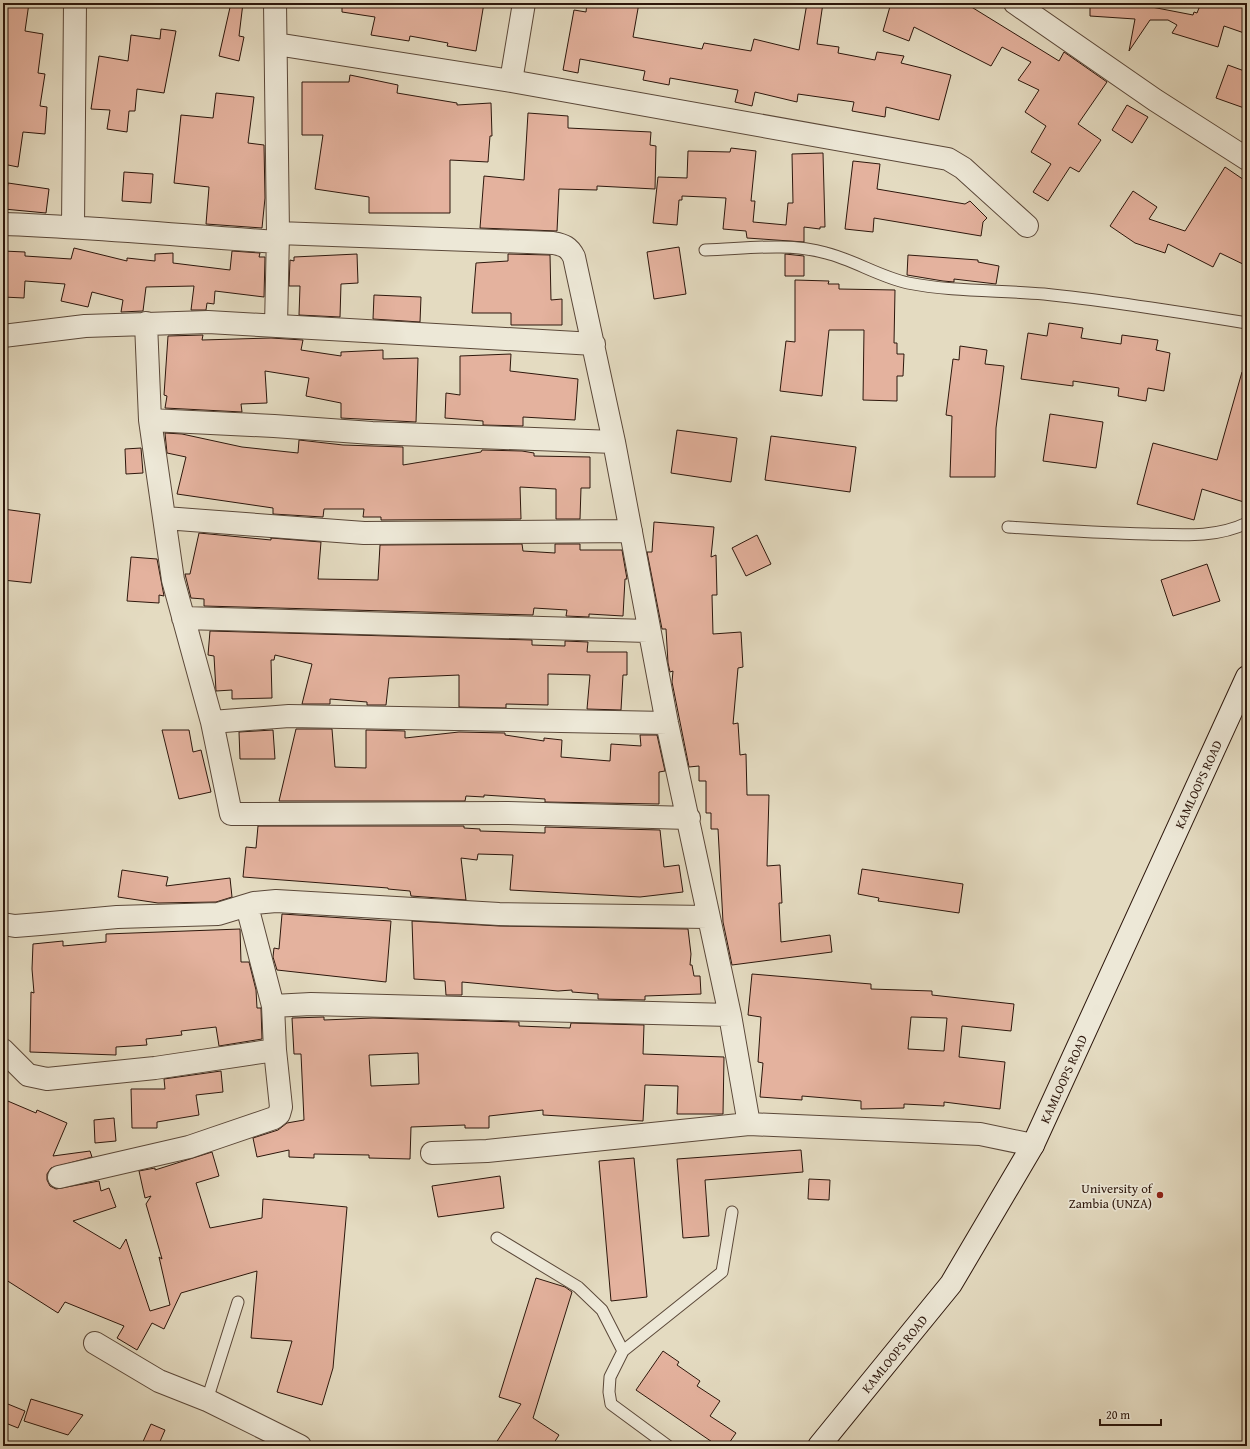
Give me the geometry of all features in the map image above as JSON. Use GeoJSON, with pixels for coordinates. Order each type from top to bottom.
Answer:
{"type":"FeatureCollection","features":[{"type":"Feature","properties":{"kind":"street"},"geometry":{"type":"LineString","coordinates":[[73,226],[75,3]]}},
{"type":"Feature","properties":{"kind":"street"},"geometry":{"type":"LineString","coordinates":[[275,3],[278,238],[276,326]]}},
{"type":"Feature","properties":{"kind":"street"},"geometry":{"type":"LineString","coordinates":[[511,81],[524,3]]}},
{"type":"Feature","properties":{"kind":"street"},"geometry":{"type":"LineString","coordinates":[[1015,3],[1155,100],[1247,159]]}},
{"type":"Feature","properties":{"kind":"street"},"geometry":{"type":"LineString","coordinates":[[276,44],[511,81],[948,159],[962,168],[1027,226]]}},
{"type":"Feature","properties":{"kind":"street"},"geometry":{"type":"LineString","coordinates":[[3,224],[73,226],[175,236],[563,245],[570,249],[574,257],[594,344],[631,531],[648,631],[730,1015],[749,1124]]}},
{"type":"Feature","properties":{"kind":"street"},"geometry":{"type":"LineString","coordinates":[[3,336],[86,326],[208,322],[594,344]]}},
{"type":"Feature","properties":{"kind":"street"},"geometry":{"type":"LineString","coordinates":[[146,323],[150,420],[173,580],[212,722],[231,814],[508,813],[689,818]]}},
{"type":"Feature","properties":{"kind":"street"},"geometry":{"type":"LineString","coordinates":[[150,420],[274,426],[372,433],[614,442]]}},
{"type":"Feature","properties":{"kind":"street"},"geometry":{"type":"LineString","coordinates":[[165,518],[364,533],[631,531]]}},
{"type":"Feature","properties":{"kind":"street"},"geometry":{"type":"LineString","coordinates":[[183,618],[648,631]]}},
{"type":"Feature","properties":{"kind":"street","name":"KAMLOOPS ROAD"},"geometry":{"type":"LineString","coordinates":[[819,1446],[951,1284],[1033,1145],[1247,676]]}},
{"type":"Feature","properties":{"kind":"street"},"geometry":{"type":"LineString","coordinates":[[212,722],[289,716],[667,723]]}},
{"type":"Feature","properties":{"kind":"street"},"geometry":{"type":"LineString","coordinates":[[3,924],[15,926],[117,917],[218,914],[248,906],[276,901],[499,914],[708,917]]}},
{"type":"Feature","properties":{"kind":"street"},"geometry":{"type":"LineString","coordinates":[[60,1177],[188,1147],[274,1118],[279,1114],[281,1107],[275,1050],[273,1006],[248,906]]}},
{"type":"Feature","properties":{"kind":"street"},"geometry":{"type":"LineString","coordinates":[[273,1006],[311,1004],[730,1015]]}},
{"type":"Feature","properties":{"kind":"street"},"geometry":{"type":"LineString","coordinates":[[3,1050],[28,1075],[47,1080],[155,1068],[275,1050]]}},
{"type":"Feature","properties":{"kind":"street"},"geometry":{"type":"LineString","coordinates":[[432,1153],[487,1151],[749,1124],[980,1134],[1033,1145]]}},
{"type":"Feature","properties":{"kind":"street"},"geometry":{"type":"LineString","coordinates":[[95,1343],[158,1381],[207,1400],[300,1446]]}},
{"type":"Feature","properties":{"kind":"lane"},"geometry":{"type":"LineString","coordinates":[[705,250],[802,249],[826,253],[908,283],[990,292],[1028,293],[1074,297],[1142,306],[1247,323]]}},
{"type":"Feature","properties":{"kind":"lane"},"geometry":{"type":"LineString","coordinates":[[1008,527],[1102,533],[1206,535],[1232,530],[1247,523]]}},
{"type":"Feature","properties":{"kind":"lane"},"geometry":{"type":"LineString","coordinates":[[668,1446],[611,1404],[609,1392],[610,1377],[623,1351],[722,1272],[732,1212]]}},
{"type":"Feature","properties":{"kind":"lane"},"geometry":{"type":"LineString","coordinates":[[497,1238],[578,1287],[602,1310],[623,1351]]}},
{"type":"Feature","properties":{"kind":"lane"},"geometry":{"type":"LineString","coordinates":[[207,1400],[238,1302]]}},
{"type":"Feature","properties":{"kind":"building"},"geometry":{"type":"Polygon","coordinates":[[[3,3],[29,3],[25,31],[43,34],[38,73],[45,74],[40,106],[47,107],[45,134],[23,132],[18,167],[3,164],[3,3]]]}},
{"type":"Feature","properties":{"kind":"building"},"geometry":{"type":"Polygon","coordinates":[[[231,3],[243,3],[239,36],[244,37],[239,61],[219,56],[231,3]]]}},
{"type":"Feature","properties":{"kind":"building"},"geometry":{"type":"Polygon","coordinates":[[[342,3],[484,3],[476,51],[447,46],[448,43],[410,36],[409,41],[371,35],[375,17],[342,12],[342,3]]]}},
{"type":"Feature","properties":{"kind":"building"},"geometry":{"type":"Polygon","coordinates":[[[587,3],[639,3],[633,37],[702,49],[704,43],[751,51],[754,39],[799,50],[807,3],[823,3],[817,44],[839,47],[838,53],[875,60],[877,52],[904,56],[901,63],[951,75],[939,120],[886,107],[885,117],[852,111],[854,102],[798,94],[797,102],[755,92],[752,106],[735,102],[738,90],[670,78],[669,85],[643,80],[645,71],[580,59],[578,73],[563,70],[574,10],[586,12],[587,3]]]}},
{"type":"Feature","properties":{"kind":"building"},"geometry":{"type":"Polygon","coordinates":[[[891,3],[965,3],[1059,61],[1064,52],[1107,82],[1078,124],[1101,140],[1079,172],[1070,167],[1048,201],[1033,192],[1051,164],[1031,152],[1046,126],[1025,112],[1039,90],[1018,80],[1031,62],[1002,47],[991,66],[914,27],[909,41],[883,31],[891,3]]]}},
{"type":"Feature","properties":{"kind":"building"},"geometry":{"type":"Polygon","coordinates":[[[1090,3],[1131,3],[1193,15],[1194,12],[1197,13],[1201,3],[1247,3],[1247,34],[1224,26],[1218,47],[1172,33],[1177,25],[1168,20],[1150,20],[1129,51],[1135,19],[1090,16],[1090,3]]]}},
{"type":"Feature","properties":{"kind":"building"},"geometry":{"type":"Polygon","coordinates":[[[161,29],[176,31],[164,93],[137,89],[135,111],[129,111],[127,132],[107,129],[110,110],[91,109],[99,56],[128,61],[131,35],[160,39],[161,29]]]}},
{"type":"Feature","properties":{"kind":"building"},"geometry":{"type":"Polygon","coordinates":[[[1228,65],[1247,72],[1247,109],[1216,98],[1228,65]]]}},
{"type":"Feature","properties":{"kind":"building"},"geometry":{"type":"Polygon","coordinates":[[[350,75],[398,85],[397,93],[457,103],[457,105],[491,103],[492,136],[490,136],[488,162],[450,160],[450,213],[369,213],[369,197],[315,189],[323,135],[302,135],[302,82],[349,82],[350,75]]]}},
{"type":"Feature","properties":{"kind":"building"},"geometry":{"type":"Polygon","coordinates":[[[216,93],[254,97],[248,143],[264,145],[265,198],[262,228],[206,224],[209,187],[174,183],[181,115],[213,118],[216,93]]]}},
{"type":"Feature","properties":{"kind":"building"},"geometry":{"type":"Polygon","coordinates":[[[1127,105],[1148,117],[1132,143],[1112,130],[1127,105]]]}},
{"type":"Feature","properties":{"kind":"building"},"geometry":{"type":"Polygon","coordinates":[[[528,113],[568,116],[568,128],[651,132],[650,145],[656,146],[655,189],[597,186],[597,190],[559,189],[557,231],[480,228],[484,176],[524,180],[528,113]]]}},
{"type":"Feature","properties":{"kind":"building"},"geometry":{"type":"Polygon","coordinates":[[[731,148],[756,151],[751,201],[755,201],[753,222],[786,225],[788,203],[793,203],[792,154],[823,153],[825,227],[820,227],[820,229],[804,227],[804,242],[747,238],[746,231],[723,229],[726,198],[682,196],[682,200],[679,200],[677,225],[653,223],[658,177],[687,178],[688,151],[730,152],[731,148]]]}},
{"type":"Feature","properties":{"kind":"building"},"geometry":{"type":"Polygon","coordinates":[[[853,161],[880,164],[877,189],[965,204],[970,201],[987,218],[983,222],[981,236],[874,218],[873,232],[845,229],[853,161]]]}},
{"type":"Feature","properties":{"kind":"building"},"geometry":{"type":"Polygon","coordinates":[[[1225,167],[1247,182],[1247,266],[1220,253],[1213,267],[1168,244],[1165,253],[1135,243],[1110,226],[1133,191],[1157,207],[1149,219],[1185,231],[1225,167]]]}},
{"type":"Feature","properties":{"kind":"building"},"geometry":{"type":"Polygon","coordinates":[[[124,172],[153,174],[151,203],[122,201],[124,172]]]}},
{"type":"Feature","properties":{"kind":"building"},"geometry":{"type":"Polygon","coordinates":[[[8,183],[49,189],[46,213],[4,209],[8,183]]]}},
{"type":"Feature","properties":{"kind":"building"},"geometry":{"type":"Polygon","coordinates":[[[679,247],[686,294],[654,299],[647,252],[679,247]]]}},
{"type":"Feature","properties":{"kind":"building"},"geometry":{"type":"Polygon","coordinates":[[[74,248],[127,261],[127,258],[155,261],[155,254],[173,253],[173,263],[230,270],[232,251],[260,253],[259,257],[265,257],[264,297],[215,291],[214,304],[207,303],[206,310],[191,310],[194,286],[146,287],[143,311],[121,312],[123,300],[92,292],[88,307],[61,301],[65,284],[25,281],[24,298],[3,297],[3,251],[25,252],[25,256],[71,259],[74,248]]]}},
{"type":"Feature","properties":{"kind":"building"},"geometry":{"type":"Polygon","coordinates":[[[357,254],[358,283],[341,284],[340,317],[299,315],[300,286],[289,286],[290,260],[294,261],[294,257],[357,254]]]}},
{"type":"Feature","properties":{"kind":"building"},"geometry":{"type":"Polygon","coordinates":[[[508,254],[550,255],[551,300],[562,299],[562,325],[511,325],[511,313],[472,313],[476,263],[508,261],[508,254]]]}},
{"type":"Feature","properties":{"kind":"building"},"geometry":{"type":"Polygon","coordinates":[[[785,254],[804,256],[804,276],[785,276],[785,254]]]}},
{"type":"Feature","properties":{"kind":"building"},"geometry":{"type":"Polygon","coordinates":[[[908,255],[978,260],[978,262],[999,266],[996,284],[954,279],[954,282],[943,281],[907,275],[908,255]]]}},
{"type":"Feature","properties":{"kind":"building"},"geometry":{"type":"Polygon","coordinates":[[[795,280],[829,281],[828,284],[839,284],[839,289],[895,290],[894,343],[897,343],[897,354],[904,354],[903,376],[897,376],[897,401],[863,400],[864,330],[829,330],[822,396],[780,391],[786,341],[795,342],[795,280]]]}},
{"type":"Feature","properties":{"kind":"building"},"geometry":{"type":"Polygon","coordinates":[[[374,295],[421,297],[420,322],[373,319],[374,295]]]}},
{"type":"Feature","properties":{"kind":"building"},"geometry":{"type":"Polygon","coordinates":[[[1049,323],[1083,328],[1081,338],[1121,344],[1122,335],[1158,340],[1156,350],[1170,353],[1164,391],[1148,388],[1146,401],[1118,396],[1119,388],[1073,381],[1073,386],[1021,379],[1028,333],[1047,336],[1049,323]]]}},
{"type":"Feature","properties":{"kind":"building"},"geometry":{"type":"Polygon","coordinates":[[[203,335],[202,340],[271,338],[303,340],[301,350],[341,356],[341,352],[383,350],[383,359],[418,358],[416,422],[341,418],[341,403],[306,396],[309,378],[265,371],[267,403],[241,404],[242,412],[165,408],[167,396],[164,395],[168,336],[203,335]]]}},
{"type":"Feature","properties":{"kind":"building"},"geometry":{"type":"Polygon","coordinates":[[[960,346],[987,350],[985,364],[1004,366],[996,428],[995,477],[950,477],[952,416],[946,415],[953,359],[959,360],[960,346]]]}},
{"type":"Feature","properties":{"kind":"building"},"geometry":{"type":"Polygon","coordinates":[[[511,354],[510,371],[578,379],[575,420],[523,417],[523,426],[483,425],[483,421],[445,418],[446,393],[460,395],[460,356],[511,354]]]}},
{"type":"Feature","properties":{"kind":"building"},"geometry":{"type":"Polygon","coordinates":[[[1242,372],[1247,372],[1247,503],[1202,489],[1194,520],[1137,504],[1153,443],[1217,460],[1242,372]]]}},
{"type":"Feature","properties":{"kind":"building"},"geometry":{"type":"Polygon","coordinates":[[[1050,414],[1103,422],[1096,468],[1043,461],[1050,414]]]}},
{"type":"Feature","properties":{"kind":"building"},"geometry":{"type":"Polygon","coordinates":[[[677,430],[737,438],[731,482],[671,473],[677,430]]]}},
{"type":"Feature","properties":{"kind":"building"},"geometry":{"type":"Polygon","coordinates":[[[165,433],[182,434],[242,447],[298,453],[299,440],[343,445],[403,447],[403,465],[481,452],[482,450],[522,451],[534,453],[534,456],[590,457],[590,488],[581,488],[580,519],[556,519],[556,489],[520,487],[521,519],[381,520],[381,517],[363,517],[364,509],[324,509],[323,517],[273,514],[273,508],[177,494],[186,457],[167,453],[165,433]]]}},
{"type":"Feature","properties":{"kind":"building"},"geometry":{"type":"Polygon","coordinates":[[[771,436],[856,447],[850,492],[765,480],[771,436]]]}},
{"type":"Feature","properties":{"kind":"building"},"geometry":{"type":"Polygon","coordinates":[[[141,448],[143,473],[126,474],[125,449],[141,448]]]}},
{"type":"Feature","properties":{"kind":"building"},"geometry":{"type":"Polygon","coordinates":[[[3,509],[40,514],[31,583],[3,580],[3,509]]]}},
{"type":"Feature","properties":{"kind":"building"},"geometry":{"type":"Polygon","coordinates":[[[654,522],[714,527],[711,557],[716,555],[717,595],[712,595],[713,634],[741,632],[743,667],[738,668],[733,724],[738,723],[740,755],[746,754],[747,795],[769,795],[767,866],[780,865],[782,903],[779,903],[781,942],[830,935],[832,952],[732,965],[723,922],[718,829],[711,829],[711,813],[706,813],[706,781],[699,781],[699,766],[689,767],[672,682],[673,671],[670,672],[668,663],[666,629],[662,629],[647,552],[652,552],[654,522]]]}},
{"type":"Feature","properties":{"kind":"building"},"geometry":{"type":"Polygon","coordinates":[[[199,533],[271,540],[271,538],[321,542],[318,579],[378,580],[380,545],[522,544],[523,551],[555,553],[555,544],[580,544],[580,550],[622,550],[627,579],[625,579],[623,616],[589,614],[589,617],[566,616],[567,610],[534,608],[533,615],[204,606],[204,599],[191,598],[185,574],[190,574],[199,533]]]}},
{"type":"Feature","properties":{"kind":"building"},"geometry":{"type":"Polygon","coordinates":[[[757,535],[771,564],[746,576],[732,548],[757,535]]]}},
{"type":"Feature","properties":{"kind":"building"},"geometry":{"type":"Polygon","coordinates":[[[131,557],[157,559],[164,596],[159,595],[159,603],[127,601],[131,557]]]}},
{"type":"Feature","properties":{"kind":"building"},"geometry":{"type":"Polygon","coordinates":[[[1207,564],[1220,601],[1173,616],[1161,580],[1207,564]]]}},
{"type":"Feature","properties":{"kind":"building"},"geometry":{"type":"Polygon","coordinates":[[[210,631],[532,640],[532,645],[565,646],[565,641],[588,642],[587,652],[627,652],[627,675],[623,675],[621,710],[587,709],[590,675],[548,674],[548,705],[506,704],[506,708],[459,707],[459,675],[389,678],[386,705],[367,705],[367,702],[330,699],[330,704],[302,704],[312,664],[275,655],[274,660],[271,660],[272,698],[232,699],[232,690],[216,691],[214,656],[208,655],[210,631]]]}},
{"type":"Feature","properties":{"kind":"building"},"geometry":{"type":"Polygon","coordinates":[[[296,729],[332,729],[335,767],[366,768],[366,730],[405,731],[405,738],[459,732],[505,733],[505,735],[544,741],[544,738],[562,740],[561,757],[610,761],[611,744],[641,746],[640,735],[657,735],[665,771],[659,772],[659,804],[545,802],[545,799],[484,795],[484,797],[466,796],[465,801],[279,801],[296,729]]]}},
{"type":"Feature","properties":{"kind":"building"},"geometry":{"type":"Polygon","coordinates":[[[162,730],[189,730],[193,752],[201,750],[211,792],[179,799],[162,730]]]}},
{"type":"Feature","properties":{"kind":"building"},"geometry":{"type":"Polygon","coordinates":[[[273,730],[275,759],[240,759],[239,732],[273,730]]]}},
{"type":"Feature","properties":{"kind":"building"},"geometry":{"type":"Polygon","coordinates":[[[258,826],[464,826],[464,828],[480,829],[480,831],[545,833],[545,827],[660,830],[664,867],[679,865],[683,892],[640,897],[510,890],[513,855],[478,854],[477,860],[461,858],[466,900],[411,896],[410,891],[388,888],[243,877],[246,847],[256,848],[258,826]]]}},
{"type":"Feature","properties":{"kind":"building"},"geometry":{"type":"Polygon","coordinates":[[[862,869],[963,884],[959,913],[878,901],[879,898],[858,894],[862,869]]]}},
{"type":"Feature","properties":{"kind":"building"},"geometry":{"type":"Polygon","coordinates":[[[122,870],[168,877],[166,886],[230,878],[232,897],[216,902],[158,903],[118,897],[122,870]]]}},
{"type":"Feature","properties":{"kind":"building"},"geometry":{"type":"Polygon","coordinates":[[[282,914],[391,921],[386,982],[277,970],[273,957],[274,948],[279,949],[282,914]]]}},
{"type":"Feature","properties":{"kind":"building"},"geometry":{"type":"Polygon","coordinates":[[[412,921],[499,926],[688,929],[691,954],[690,965],[692,965],[694,976],[700,976],[701,994],[645,996],[645,1000],[598,999],[598,994],[572,992],[572,990],[558,991],[462,982],[462,995],[446,995],[445,981],[414,979],[412,921]]]}},
{"type":"Feature","properties":{"kind":"building"},"geometry":{"type":"Polygon","coordinates":[[[240,929],[241,962],[249,962],[256,990],[257,1008],[261,1008],[262,1039],[219,1046],[216,1027],[181,1031],[182,1035],[146,1039],[147,1045],[116,1047],[116,1055],[30,1052],[31,992],[34,993],[32,969],[33,944],[63,941],[63,946],[106,942],[106,934],[240,929]]]}},
{"type":"Feature","properties":{"kind":"building"},"geometry":{"type":"Polygon","coordinates":[[[752,974],[871,984],[871,989],[932,991],[932,995],[1014,1004],[1011,1031],[962,1026],[959,1057],[1005,1062],[1000,1109],[944,1102],[944,1106],[904,1104],[904,1108],[861,1109],[861,1101],[802,1096],[802,1100],[760,1097],[763,1063],[758,1062],[761,1017],[748,1015],[752,974]],[[911,1017],[908,1049],[944,1051],[947,1018],[911,1017]]]}},
{"type":"Feature","properties":{"kind":"building"},"geometry":{"type":"Polygon","coordinates":[[[324,1017],[324,1020],[373,1018],[519,1022],[519,1026],[570,1028],[571,1023],[644,1025],[643,1054],[724,1057],[723,1114],[677,1114],[678,1086],[645,1085],[643,1121],[543,1115],[543,1110],[489,1116],[489,1128],[465,1128],[465,1125],[411,1127],[410,1159],[369,1158],[369,1155],[314,1154],[314,1158],[289,1157],[289,1150],[257,1157],[253,1138],[278,1130],[287,1123],[304,1120],[301,1054],[294,1054],[292,1018],[324,1017]],[[418,1053],[369,1055],[371,1086],[419,1084],[418,1053]]]}},
{"type":"Feature","properties":{"kind":"building"},"geometry":{"type":"Polygon","coordinates":[[[221,1071],[223,1092],[196,1095],[199,1115],[157,1122],[157,1128],[132,1128],[131,1089],[165,1089],[164,1079],[221,1071]]]}},
{"type":"Feature","properties":{"kind":"building"},"geometry":{"type":"Polygon","coordinates":[[[3,1099],[36,1113],[37,1110],[67,1123],[53,1156],[90,1151],[92,1157],[51,1168],[47,1174],[47,1180],[50,1186],[56,1189],[99,1181],[101,1191],[109,1188],[116,1207],[73,1221],[120,1249],[126,1239],[150,1311],[170,1305],[159,1257],[162,1259],[146,1204],[151,1196],[145,1198],[139,1171],[155,1168],[155,1170],[212,1152],[219,1176],[196,1183],[210,1228],[262,1218],[263,1199],[347,1207],[333,1368],[322,1405],[277,1392],[292,1341],[251,1338],[257,1271],[181,1293],[164,1329],[152,1323],[137,1350],[117,1338],[124,1326],[65,1302],[58,1313],[3,1278],[3,1099]]]}},
{"type":"Feature","properties":{"kind":"building"},"geometry":{"type":"Polygon","coordinates":[[[114,1118],[116,1141],[95,1143],[94,1120],[114,1118]]]}},
{"type":"Feature","properties":{"kind":"building"},"geometry":{"type":"Polygon","coordinates":[[[801,1150],[803,1172],[705,1180],[709,1236],[683,1238],[677,1159],[801,1150]]]}},
{"type":"Feature","properties":{"kind":"building"},"geometry":{"type":"Polygon","coordinates":[[[634,1158],[647,1297],[611,1301],[599,1161],[634,1158]]]}},
{"type":"Feature","properties":{"kind":"building"},"geometry":{"type":"Polygon","coordinates":[[[500,1176],[504,1208],[438,1217],[432,1186],[500,1176]]]}},
{"type":"Feature","properties":{"kind":"building"},"geometry":{"type":"Polygon","coordinates":[[[809,1179],[830,1180],[829,1200],[808,1199],[809,1179]]]}},
{"type":"Feature","properties":{"kind":"building"},"geometry":{"type":"Polygon","coordinates":[[[536,1278],[565,1287],[572,1292],[533,1418],[559,1435],[552,1446],[494,1446],[521,1404],[499,1397],[536,1278]]]}},
{"type":"Feature","properties":{"kind":"building"},"geometry":{"type":"Polygon","coordinates":[[[663,1351],[679,1362],[677,1365],[700,1381],[697,1386],[720,1401],[710,1416],[736,1433],[727,1446],[718,1446],[636,1390],[663,1351]]]}},
{"type":"Feature","properties":{"kind":"building"},"geometry":{"type":"Polygon","coordinates":[[[31,1399],[83,1415],[68,1435],[24,1421],[31,1399]]]}},
{"type":"Feature","properties":{"kind":"building"},"geometry":{"type":"Polygon","coordinates":[[[3,1402],[25,1411],[18,1428],[3,1422],[3,1402]]]}},
{"type":"Feature","properties":{"kind":"building"},"geometry":{"type":"Polygon","coordinates":[[[151,1424],[165,1430],[158,1446],[141,1446],[151,1424]]]}},
{"type":"Feature","properties":{"kind":"place","name":"University of Zambia (UNZA)"},"geometry":{"type":"Point","coordinates":[1160,1195]}}]}
